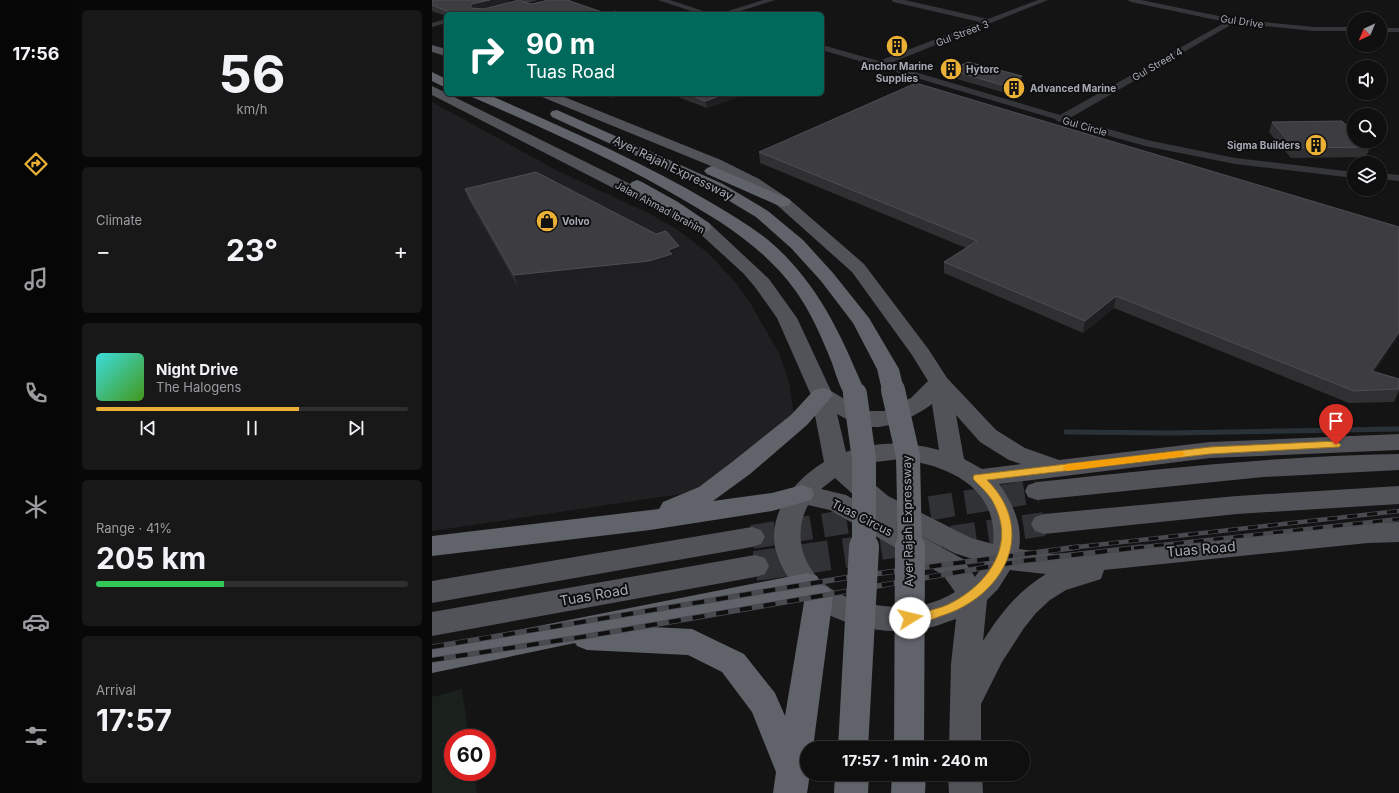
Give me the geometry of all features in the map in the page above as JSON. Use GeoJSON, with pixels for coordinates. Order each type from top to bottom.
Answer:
{"type":"FeatureCollection","features":[{"type":"Feature","properties":{"kind":"highway"},"geometry":{"type":"LineString","coordinates":[[432,75],[444,80]]}},
{"type":"Feature","properties":{"kind":"highway"},"geometry":{"type":"LineString","coordinates":[[432,75],[444,83]]}},
{"type":"Feature","properties":{"kind":"highway"},"geometry":{"type":"LineString","coordinates":[[468,96],[653,194],[672,205],[703,227]]}},
{"type":"Feature","properties":{"kind":"highway","name":"Ayer Rajah Expressway"},"geometry":{"type":"LineString","coordinates":[[480,96],[630,165],[695,200],[748,233],[777,257],[797,281],[821,315],[855,394],[864,459],[864,530],[853,741]]}},
{"type":"Feature","properties":{"kind":"highway","name":"Ayer Rajah Expressway"},"geometry":{"type":"LineString","coordinates":[[546,101],[567,118],[716,187],[762,214],[797,244],[827,277],[862,322],[888,369],[908,456],[910,551],[909,741]]}},
{"type":"Feature","properties":{"kind":"highway"},"geometry":{"type":"LineString","coordinates":[[567,118],[583,120],[602,126],[664,150],[783,202]]}},
{"type":"Feature","properties":{"kind":"highway"},"geometry":{"type":"LineString","coordinates":[[650,520],[708,493],[787,430],[822,395]]}},
{"type":"Feature","properties":{"kind":"highway"},"geometry":{"type":"LineString","coordinates":[[432,546],[650,520],[772,502],[802,494]]}},
{"type":"Feature","properties":{"kind":"highway"},"geometry":{"type":"LineString","coordinates":[[432,660],[813,590],[792,783]]}},
{"type":"Feature","properties":{"kind":"highway"},"geometry":{"type":"LineString","coordinates":[[562,635],[599,639],[692,642],[733,663],[764,703],[792,783]]}},
{"type":"Feature","properties":{"kind":"highway"},"geometry":{"type":"LineString","coordinates":[[850,793],[851,781]]}},
{"type":"Feature","properties":{"kind":"highway"},"geometry":{"type":"LineString","coordinates":[[908,793],[909,781]]}},
{"type":"Feature","properties":{"kind":"main road"},"geometry":{"type":"LineString","coordinates":[[432,48],[444,53]]}},
{"type":"Feature","properties":{"kind":"main road","name":"Jalan Ahmad Ibrahim"},"geometry":{"type":"LineString","coordinates":[[432,90],[703,227],[749,269],[771,295],[787,318],[822,395],[837,466]]}},
{"type":"Feature","properties":{"kind":"main road"},"geometry":{"type":"LineString","coordinates":[[546,101],[716,163],[754,182],[783,202],[858,268],[922,354],[939,382],[988,436],[1017,454],[1058,469]]}},
{"type":"Feature","properties":{"kind":"main road"},"geometry":{"type":"LineString","coordinates":[[822,395],[844,409],[872,419],[885,418],[917,405],[939,382]]}},
{"type":"Feature","properties":{"kind":"main road"},"geometry":{"type":"LineString","coordinates":[[939,382],[953,463]]}},
{"type":"Feature","properties":{"kind":"main road"},"geometry":{"type":"LineString","coordinates":[[978,478],[1210,450],[1399,442]]}},
{"type":"Feature","properties":{"kind":"main road"},"geometry":{"type":"LineString","coordinates":[[900,451],[922,453],[942,458],[978,478],[991,491],[1001,506],[1006,523],[1007,541],[1003,558],[991,578],[973,596],[950,609],[924,617],[896,620],[868,617],[841,609],[813,590],[792,562],[787,539],[790,515],[802,494],[815,480],[837,466],[856,458],[878,453],[900,451]]}},
{"type":"Feature","properties":{"kind":"main road"},"geometry":{"type":"LineString","coordinates":[[1037,491],[1241,469],[1344,463],[1399,462]]}},
{"type":"Feature","properties":{"kind":"main road","name":"Tuas Circus"},"geometry":{"type":"LineString","coordinates":[[837,466],[879,503],[963,546],[1003,558]]}},
{"type":"Feature","properties":{"kind":"main road","name":"Tuas Circus"},"geometry":{"type":"LineString","coordinates":[[802,494],[837,502],[953,567],[973,596]]}},
{"type":"Feature","properties":{"kind":"main road"},"geometry":{"type":"LineString","coordinates":[[1044,524],[1237,505],[1399,496]]}},
{"type":"Feature","properties":{"kind":"main road","name":"Tuas Road"},"geometry":{"type":"LineString","coordinates":[[1003,558],[1055,565],[1162,553],[1399,532]]}},
{"type":"Feature","properties":{"kind":"main road"},"geometry":{"type":"LineString","coordinates":[[432,592],[752,537]]}},
{"type":"Feature","properties":{"kind":"main road"},"geometry":{"type":"LineString","coordinates":[[965,704],[1003,634],[1027,603],[1055,582],[1113,563],[1162,553]]}},
{"type":"Feature","properties":{"kind":"main road","name":"Tuas Road"},"geometry":{"type":"LineString","coordinates":[[432,624],[755,566]]}},
{"type":"Feature","properties":{"kind":"main road"},"geometry":{"type":"LineString","coordinates":[[965,741],[966,664],[973,596]]}},
{"type":"Feature","properties":{"kind":"main road"},"geometry":{"type":"LineString","coordinates":[[966,781],[966,793]]}},
{"type":"Feature","properties":{"kind":"street"},"geometry":{"type":"LineString","coordinates":[[485,12],[534,0]]}},
{"type":"Feature","properties":{"kind":"street"},"geometry":{"type":"LineString","coordinates":[[662,0],[701,12]]}},
{"type":"Feature","properties":{"kind":"street"},"geometry":{"type":"LineString","coordinates":[[730,12],[771,0]]}},
{"type":"Feature","properties":{"kind":"street"},"geometry":{"type":"LineString","coordinates":[[896,0],[989,22]]}},
{"type":"Feature","properties":{"kind":"street","name":"Gul Street 3"},"geometry":{"type":"LineString","coordinates":[[880,64],[1044,0]]}},
{"type":"Feature","properties":{"kind":"street","name":"Gul Drive"},"geometry":{"type":"LineString","coordinates":[[1131,0],[1233,21],[1314,29],[1347,29]]}},
{"type":"Feature","properties":{"kind":"street"},"geometry":{"type":"LineString","coordinates":[[1020,2],[1034,4]]}},
{"type":"Feature","properties":{"kind":"street","name":"Gul Street 4"},"geometry":{"type":"LineString","coordinates":[[1060,119],[1233,21]]}},
{"type":"Feature","properties":{"kind":"street"},"geometry":{"type":"LineString","coordinates":[[432,25],[444,22]]}},
{"type":"Feature","properties":{"kind":"street"},"geometry":{"type":"LineString","coordinates":[[1395,30],[1399,35]]}},
{"type":"Feature","properties":{"kind":"street","name":"Gul Circle"},"geometry":{"type":"LineString","coordinates":[[824,48],[1060,119],[1146,143],[1228,160],[1277,168],[1347,174]]}},
{"type":"Feature","properties":{"kind":"street"},"geometry":{"type":"LineString","coordinates":[[1387,177],[1399,178]]}},
{"type":"Feature","properties":{"kind":"shaded area"},"geometry":{"type":"Polygon","coordinates":[[[432,102],[556,170],[650,214],[675,228],[707,252],[736,283],[749,301],[779,353],[789,382],[794,415],[694,492],[432,531],[432,102]]]}},
{"type":"Feature","properties":{"kind":"shaded area"},"geometry":{"type":"Polygon","coordinates":[[[462,689],[468,729],[444,729],[444,781],[475,781],[477,793],[432,793],[432,697],[462,689]]]}},
{"type":"Feature","properties":{"kind":"building"},"geometry":{"type":"Polygon","coordinates":[[[432,0],[490,0],[472,4],[470,8],[484,9],[519,0],[531,4],[549,0],[567,0],[602,12],[449,12],[432,5],[432,0]]]}},
{"type":"Feature","properties":{"kind":"building"},"geometry":{"type":"Polygon","coordinates":[[[968,62],[1022,76],[1002,85],[951,70],[968,62]]]}},
{"type":"Feature","properties":{"kind":"building"},"geometry":{"type":"Polygon","coordinates":[[[916,83],[1399,227],[1399,332],[1372,371],[1399,379],[1399,389],[1354,391],[1116,296],[1085,321],[944,262],[977,241],[759,152],[916,83]]]}},
{"type":"Feature","properties":{"kind":"building"},"geometry":{"type":"Polygon","coordinates":[[[693,96],[719,96],[705,101],[693,96]]]}},
{"type":"Feature","properties":{"kind":"building"},"geometry":{"type":"Polygon","coordinates":[[[1342,121],[1347,126],[1347,147],[1294,148],[1272,122],[1342,121]]]}},
{"type":"Feature","properties":{"kind":"building","name":"Volvo"},"geometry":{"type":"Polygon","coordinates":[[[536,172],[656,234],[666,231],[679,246],[668,250],[672,254],[649,261],[514,275],[465,189],[536,172]]]}},
{"type":"Feature","properties":{"kind":"waterway"},"geometry":{"type":"LineString","coordinates":[[1066,432],[1171,433],[1399,429]]}},
{"type":"Feature","properties":{"kind":"tunnel"},"geometry":{"type":"LineString","coordinates":[[752,537],[1037,491]]}},
{"type":"Feature","properties":{"kind":"tunnel"},"geometry":{"type":"LineString","coordinates":[[881,548],[1044,524]]}},
{"type":"Feature","properties":{"kind":"tunnel"},"geometry":{"type":"LineString","coordinates":[[881,548],[888,547]]}},
{"type":"Feature","properties":{"kind":"tunnel"},"geometry":{"type":"LineString","coordinates":[[755,566],[881,548]]}},
{"type":"Feature","properties":{"kind":"railway"},"geometry":{"type":"LineString","coordinates":[[1069,548],[1399,511]]}},
{"type":"Feature","properties":{"kind":"railway"},"geometry":{"type":"LineString","coordinates":[[1134,548],[1399,519]]}},
{"type":"Feature","properties":{"kind":"railway"},"geometry":{"type":"LineString","coordinates":[[432,647],[844,578],[1078,547]]}},
{"type":"Feature","properties":{"kind":"railway"},"geometry":{"type":"LineString","coordinates":[[432,660],[588,636],[1022,561],[1142,547]]}},
{"type":"Feature","properties":{"kind":"slow traffic"},"geometry":{"type":"LineString","coordinates":[[1067,468],[1180,454]]}},
{"type":"Feature","properties":{"kind":"place","name":"Anchor Marine Supplies"},"geometry":{"type":"Point","coordinates":[897,46]}},
{"type":"Feature","properties":{"kind":"place","name":"Hytorc"},"geometry":{"type":"Point","coordinates":[951,69]}},
{"type":"Feature","properties":{"kind":"place","name":"Advanced Marine"},"geometry":{"type":"Point","coordinates":[1014,88]}},
{"type":"Feature","properties":{"kind":"place","name":"Sigma Builders"},"geometry":{"type":"Point","coordinates":[1316,145]}},
{"type":"Feature","properties":{"kind":"place","name":"Volvo"},"geometry":{"type":"Point","coordinates":[547,221]}},
{"type":"Feature","properties":{"kind":"route"},"geometry":{"type":"LineString","coordinates":[[910,618],[924,617],[950,609],[973,596],[991,578],[1003,558],[1007,541],[1006,523],[1001,506],[991,491],[978,478],[1210,450],[1336,445]]}}]}
